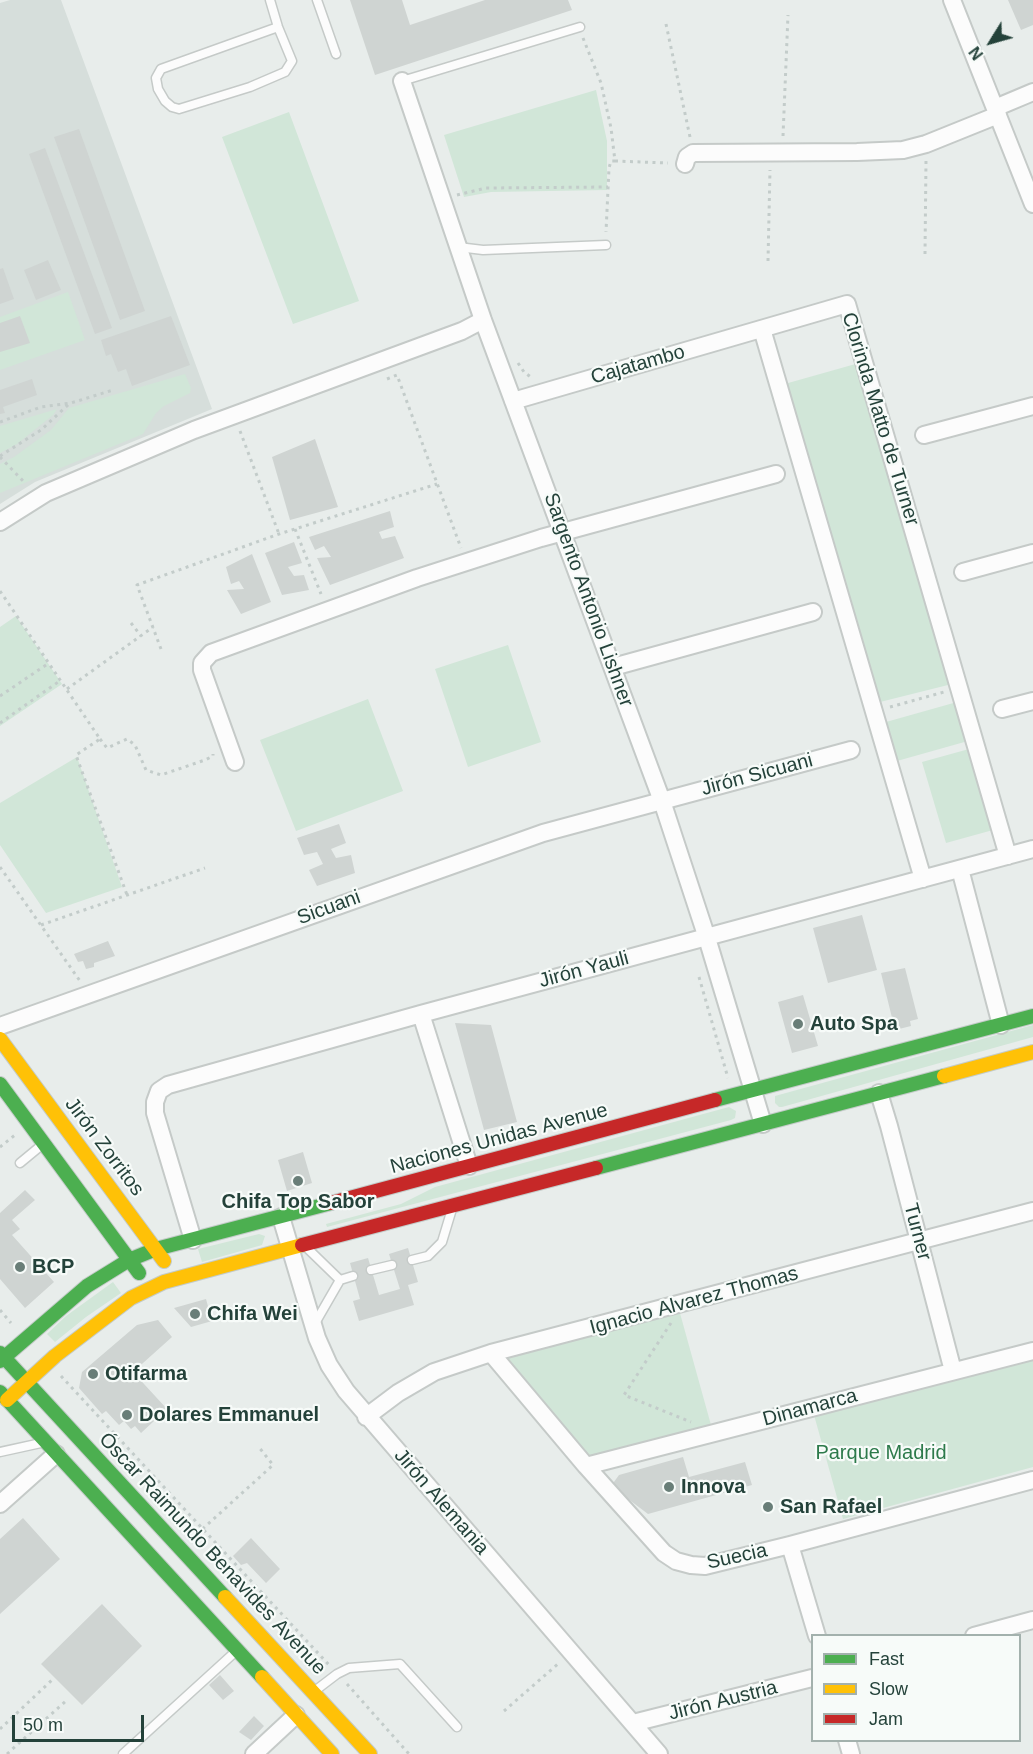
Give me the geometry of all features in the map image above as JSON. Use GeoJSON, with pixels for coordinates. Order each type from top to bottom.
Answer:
{"type":"FeatureCollection","features":[{"type":"Feature","properties":{"kind":"main road","name":"Naciones Unidas Avenue"},"geometry":{"type":"LineString","coordinates":[[1,1357],[87,1286],[129,1260],[156,1249],[1033,1017]]}},
{"type":"Feature","properties":{"kind":"main road","name":"Jirón Zorritos"},"geometry":{"type":"LineString","coordinates":[[0,1038],[177,1279]]}},
{"type":"Feature","properties":{"kind":"main road"},"geometry":{"type":"LineString","coordinates":[[332,1754],[4,1396],[26,1382],[118,1307],[150,1288],[1033,1052]]}},
{"type":"Feature","properties":{"kind":"main road"},"geometry":{"type":"LineString","coordinates":[[0,1083],[150,1288]]}},
{"type":"Feature","properties":{"kind":"main road","name":"Óscar Raimundo Benavides Avenue"},"geometry":{"type":"LineString","coordinates":[[1,1357],[370,1754]]}},
{"type":"Feature","properties":{"kind":"street"},"geometry":{"type":"LineString","coordinates":[[952,0],[1033,204]]}},
{"type":"Feature","properties":{"kind":"street","name":"Sargento Antonio Lishner"},"geometry":{"type":"LineString","coordinates":[[402,81],[483,320],[662,801],[707,938],[763,1124]]}},
{"type":"Feature","properties":{"kind":"street"},"geometry":{"type":"LineString","coordinates":[[689,159],[776,153],[903,150],[926,144],[1033,92]]}},
{"type":"Feature","properties":{"kind":"street","name":"Clorinda Matto de Turner"},"geometry":{"type":"LineString","coordinates":[[762,329],[847,304],[1008,856]]}},
{"type":"Feature","properties":{"kind":"street"},"geometry":{"type":"LineString","coordinates":[[0,522],[46,493],[184,435],[462,331],[483,320]]}},
{"type":"Feature","properties":{"kind":"street"},"geometry":{"type":"LineString","coordinates":[[762,329],[923,879]]}},
{"type":"Feature","properties":{"kind":"street","name":"Cajatambo"},"geometry":{"type":"LineString","coordinates":[[513,400],[762,329]]}},
{"type":"Feature","properties":{"kind":"street"},"geometry":{"type":"LineString","coordinates":[[924,435],[1033,406]]}},
{"type":"Feature","properties":{"kind":"street"},"geometry":{"type":"LineString","coordinates":[[235,762],[202,670],[202,663],[211,653],[417,578],[563,531],[776,474]]}},
{"type":"Feature","properties":{"kind":"street"},"geometry":{"type":"LineString","coordinates":[[963,572],[1033,553]]}},
{"type":"Feature","properties":{"kind":"street"},"geometry":{"type":"LineString","coordinates":[[613,667],[813,612]]}},
{"type":"Feature","properties":{"kind":"street"},"geometry":{"type":"LineString","coordinates":[[1002,709],[1033,701]]}},
{"type":"Feature","properties":{"kind":"street","name":"Jirón Sicuani"},"geometry":{"type":"LineString","coordinates":[[662,801],[851,750]]}},
{"type":"Feature","properties":{"kind":"street","name":"Sicuani"},"geometry":{"type":"LineString","coordinates":[[0,1026],[475,856],[543,833],[662,801]]}},
{"type":"Feature","properties":{"kind":"street","name":"Jirón Yauli"},"geometry":{"type":"LineString","coordinates":[[193,1240],[155,1113],[154,1102],[159,1091],[168,1085],[421,1014],[1033,849]]}},
{"type":"Feature","properties":{"kind":"street"},"geometry":{"type":"LineString","coordinates":[[960,869],[1001,1025]]}},
{"type":"Feature","properties":{"kind":"street"},"geometry":{"type":"LineString","coordinates":[[421,1014],[469,1166]]}},
{"type":"Feature","properties":{"kind":"street","name":"Turner"},"geometry":{"type":"LineString","coordinates":[[879,1093],[953,1371]]}},
{"type":"Feature","properties":{"kind":"street","name":"Ignacio Alvarez Thomas"},"geometry":{"type":"LineString","coordinates":[[366,1417],[398,1393],[434,1372],[491,1353],[1033,1211]]}},
{"type":"Feature","properties":{"kind":"street","name":"Jirón Alemania"},"geometry":{"type":"LineString","coordinates":[[280,1217],[297,1248],[313,1326],[329,1365],[346,1391],[366,1417],[659,1754]]}},
{"type":"Feature","properties":{"kind":"street","name":"Dinamarca"},"geometry":{"type":"LineString","coordinates":[[586,1466],[1033,1351]]}},
{"type":"Feature","properties":{"kind":"street","name":"Suecia"},"geometry":{"type":"LineString","coordinates":[[491,1353],[586,1466],[664,1553],[676,1561],[691,1565],[705,1566],[790,1545],[1033,1480]]}},
{"type":"Feature","properties":{"kind":"street"},"geometry":{"type":"LineString","coordinates":[[0,1504],[50,1448]]}},
{"type":"Feature","properties":{"kind":"street"},"geometry":{"type":"LineString","coordinates":[[790,1545],[817,1634]]}},
{"type":"Feature","properties":{"kind":"street"},"geometry":{"type":"LineString","coordinates":[[978,1634],[1033,1620]]}},
{"type":"Feature","properties":{"kind":"street","name":"Jirón Austria"},"geometry":{"type":"LineString","coordinates":[[633,1723],[811,1678]]}},
{"type":"Feature","properties":{"kind":"street"},"geometry":{"type":"LineString","coordinates":[[254,1754],[296,1715]]}},
{"type":"Feature","properties":{"kind":"lane"},"geometry":{"type":"LineString","coordinates":[[270,0],[292,61],[285,72],[250,87],[179,109],[165,101],[158,89],[156,78],[161,69],[278,27]]}},
{"type":"Feature","properties":{"kind":"lane"},"geometry":{"type":"LineString","coordinates":[[316,0],[336,54]]}},
{"type":"Feature","properties":{"kind":"lane"},"geometry":{"type":"LineString","coordinates":[[402,81],[580,27]]}},
{"type":"Feature","properties":{"kind":"lane"},"geometry":{"type":"LineString","coordinates":[[458,247],[483,250],[606,245]]}},
{"type":"Feature","properties":{"kind":"lane"},"geometry":{"type":"LineString","coordinates":[[20,1163],[44,1143]]}},
{"type":"Feature","properties":{"kind":"lane"},"geometry":{"type":"LineString","coordinates":[[411,1260],[428,1256],[442,1242],[453,1206]]}},
{"type":"Feature","properties":{"kind":"lane"},"geometry":{"type":"LineString","coordinates":[[297,1248],[340,1280]]}},
{"type":"Feature","properties":{"kind":"lane"},"geometry":{"type":"LineString","coordinates":[[371,1270],[392,1265]]}},
{"type":"Feature","properties":{"kind":"lane"},"geometry":{"type":"LineString","coordinates":[[313,1326],[340,1280],[353,1276]]}},
{"type":"Feature","properties":{"kind":"lane"},"geometry":{"type":"LineString","coordinates":[[0,1452],[50,1448]]}},
{"type":"Feature","properties":{"kind":"lane"},"geometry":{"type":"LineString","coordinates":[[123,1754],[237,1650]]}},
{"type":"Feature","properties":{"kind":"lane"},"geometry":{"type":"LineString","coordinates":[[313,1692],[349,1668],[400,1664],[457,1727]]}},
{"type":"Feature","properties":{"kind":"path"},"geometry":{"type":"LineString","coordinates":[[768,261],[788,15]]}},
{"type":"Feature","properties":{"kind":"path"},"geometry":{"type":"LineString","coordinates":[[606,245],[611,161],[689,159],[666,24]]}},
{"type":"Feature","properties":{"kind":"path"},"geometry":{"type":"LineString","coordinates":[[580,27],[601,83],[611,128],[615,161]]}},
{"type":"Feature","properties":{"kind":"path"},"geometry":{"type":"LineString","coordinates":[[925,254],[926,144]]}},
{"type":"Feature","properties":{"kind":"path"},"geometry":{"type":"LineString","coordinates":[[442,199],[486,188],[608,187]]}},
{"type":"Feature","properties":{"kind":"path"},"geometry":{"type":"LineString","coordinates":[[386,379],[397,375],[461,549]]}},
{"type":"Feature","properties":{"kind":"path"},"geometry":{"type":"LineString","coordinates":[[0,422],[41,407],[71,403],[112,390]]}},
{"type":"Feature","properties":{"kind":"path"},"geometry":{"type":"LineString","coordinates":[[26,484],[0,457],[40,430],[71,403]]}},
{"type":"Feature","properties":{"kind":"path"},"geometry":{"type":"LineString","coordinates":[[240,430],[279,534]]}},
{"type":"Feature","properties":{"kind":"path"},"geometry":{"type":"LineString","coordinates":[[161,649],[137,585],[279,534],[437,483]]}},
{"type":"Feature","properties":{"kind":"path"},"geometry":{"type":"LineString","coordinates":[[296,529],[322,599]]}},
{"type":"Feature","properties":{"kind":"path"},"geometry":{"type":"LineString","coordinates":[[0,591],[107,748],[127,739],[135,745],[146,770],[161,775],[213,756],[213,747],[228,742]]}},
{"type":"Feature","properties":{"kind":"path"},"geometry":{"type":"LineString","coordinates":[[131,623],[141,636]]}},
{"type":"Feature","properties":{"kind":"path"},"geometry":{"type":"LineString","coordinates":[[67,689],[153,627]]}},
{"type":"Feature","properties":{"kind":"path"},"geometry":{"type":"LineString","coordinates":[[0,696],[49,663]]}},
{"type":"Feature","properties":{"kind":"path"},"geometry":{"type":"LineString","coordinates":[[0,723],[61,680]]}},
{"type":"Feature","properties":{"kind":"path"},"geometry":{"type":"LineString","coordinates":[[874,712],[960,687]]}},
{"type":"Feature","properties":{"kind":"path"},"geometry":{"type":"LineString","coordinates":[[100,739],[76,755],[127,895]]}},
{"type":"Feature","properties":{"kind":"path"},"geometry":{"type":"LineString","coordinates":[[0,867],[89,994]]}},
{"type":"Feature","properties":{"kind":"path"},"geometry":{"type":"LineString","coordinates":[[40,924],[205,868]]}},
{"type":"Feature","properties":{"kind":"path"},"geometry":{"type":"LineString","coordinates":[[684,1303],[624,1395],[718,1432]]}},
{"type":"Feature","properties":{"kind":"path"},"geometry":{"type":"LineString","coordinates":[[0,1310],[25,1338]]}},
{"type":"Feature","properties":{"kind":"path"},"geometry":{"type":"LineString","coordinates":[[48,1362],[409,1754]]}},
{"type":"Feature","properties":{"kind":"path"},"geometry":{"type":"LineString","coordinates":[[182,1550],[273,1465],[258,1446]]}},
{"type":"Feature","properties":{"kind":"path"},"geometry":{"type":"LineString","coordinates":[[504,1711],[571,1652]]}},
{"type":"Feature","properties":{"kind":"path"},"geometry":{"type":"LineString","coordinates":[[0,1729],[51,1680]]}},
{"type":"Feature","properties":{"kind":"path"},"geometry":{"type":"LineString","coordinates":[[7,1754],[68,1699]]}},
{"type":"Feature","properties":{"kind":"shaded area"},"geometry":{"type":"Polygon","coordinates":[[[10,0],[61,0],[212,409],[35,482],[0,504],[0,3],[10,0]]]}},
{"type":"Feature","properties":{"kind":"green space"},"geometry":{"type":"Polygon","coordinates":[[[596,90],[607,141],[607,190],[491,192],[464,197],[444,135],[596,90]]]}},
{"type":"Feature","properties":{"kind":"green space"},"geometry":{"type":"Polygon","coordinates":[[[289,112],[359,301],[293,324],[222,137],[289,112]]]}},
{"type":"Feature","properties":{"kind":"green space"},"geometry":{"type":"Polygon","coordinates":[[[68,292],[85,340],[0,370],[0,317],[68,292]]]}},
{"type":"Feature","properties":{"kind":"green space"},"geometry":{"type":"Polygon","coordinates":[[[859,363],[952,684],[868,705],[774,387],[859,363]]]}},
{"type":"Feature","properties":{"kind":"green space"},"geometry":{"type":"Polygon","coordinates":[[[185,374],[191,388],[190,393],[164,406],[156,413],[143,434],[0,493],[0,464],[14,457],[51,430],[69,408],[185,374]]]}},
{"type":"Feature","properties":{"kind":"green space"},"geometry":{"type":"Polygon","coordinates":[[[57,409],[53,415],[17,444],[0,453],[0,426],[57,409]]]}},
{"type":"Feature","properties":{"kind":"green space"},"geometry":{"type":"Polygon","coordinates":[[[16,616],[62,684],[0,726],[0,627],[16,616]]]}},
{"type":"Feature","properties":{"kind":"green space"},"geometry":{"type":"Polygon","coordinates":[[[508,645],[541,742],[468,767],[435,669],[508,645]]]}},
{"type":"Feature","properties":{"kind":"green space"},"geometry":{"type":"Polygon","coordinates":[[[368,699],[403,791],[296,831],[260,740],[368,699]]]}},
{"type":"Feature","properties":{"kind":"green space"},"geometry":{"type":"Polygon","coordinates":[[[957,702],[968,741],[897,761],[886,722],[957,702]]]}},
{"type":"Feature","properties":{"kind":"green space"},"geometry":{"type":"Polygon","coordinates":[[[969,749],[993,830],[946,843],[922,762],[969,749]]]}},
{"type":"Feature","properties":{"kind":"green space"},"geometry":{"type":"Polygon","coordinates":[[[77,757],[122,887],[46,913],[0,845],[0,803],[77,757]]]}},
{"type":"Feature","properties":{"kind":"green space"},"geometry":{"type":"Polygon","coordinates":[[[1033,1025],[1033,1037],[782,1107],[775,1103],[775,1096],[1033,1025]]]}},
{"type":"Feature","properties":{"kind":"green space"},"geometry":{"type":"Polygon","coordinates":[[[729,1107],[736,1111],[735,1118],[731,1120],[327,1227],[326,1224],[401,1204],[435,1187],[729,1107]]]}},
{"type":"Feature","properties":{"kind":"green space"},"geometry":{"type":"Polygon","coordinates":[[[259,1234],[265,1236],[262,1245],[202,1262],[198,1249],[259,1234]]]}},
{"type":"Feature","properties":{"kind":"green space"},"geometry":{"type":"Polygon","coordinates":[[[113,1282],[121,1293],[55,1342],[47,1334],[66,1316],[113,1282]]]}},
{"type":"Feature","properties":{"kind":"green space"},"geometry":{"type":"Polygon","coordinates":[[[678,1306],[711,1425],[592,1458],[492,1354],[678,1306]]]}},
{"type":"Feature","properties":{"kind":"green space","name":"Parque Madrid"},"geometry":{"type":"Polygon","coordinates":[[[1033,1356],[1033,1467],[843,1519],[814,1415],[1033,1356]]]}},
{"type":"Feature","properties":{"kind":"building"},"geometry":{"type":"Polygon","coordinates":[[[350,0],[402,0],[410,25],[485,0],[568,0],[572,10],[375,75],[350,0]]]}},
{"type":"Feature","properties":{"kind":"building"},"geometry":{"type":"Polygon","coordinates":[[[1008,0],[1033,0],[1033,25],[1021,30],[1008,0]]]}},
{"type":"Feature","properties":{"kind":"building"},"geometry":{"type":"Polygon","coordinates":[[[79,129],[145,311],[120,320],[54,137],[79,129]]]}},
{"type":"Feature","properties":{"kind":"building"},"geometry":{"type":"Polygon","coordinates":[[[45,148],[112,328],[95,334],[29,154],[45,148]]]}},
{"type":"Feature","properties":{"kind":"building"},"geometry":{"type":"Polygon","coordinates":[[[48,260],[61,290],[36,300],[24,270],[48,260]]]}},
{"type":"Feature","properties":{"kind":"building"},"geometry":{"type":"Polygon","coordinates":[[[3,268],[14,299],[0,304],[0,269],[3,268]]]}},
{"type":"Feature","properties":{"kind":"building"},"geometry":{"type":"Polygon","coordinates":[[[20,316],[30,343],[0,352],[0,323],[20,316]]]}},
{"type":"Feature","properties":{"kind":"building"},"geometry":{"type":"Polygon","coordinates":[[[171,316],[190,365],[132,386],[126,369],[118,372],[111,354],[106,356],[101,340],[171,316]]]}},
{"type":"Feature","properties":{"kind":"building"},"geometry":{"type":"Polygon","coordinates":[[[32,379],[37,395],[3,407],[5,413],[0,414],[0,390],[32,379]]]}},
{"type":"Feature","properties":{"kind":"building"},"geometry":{"type":"Polygon","coordinates":[[[315,439],[338,507],[290,520],[272,457],[315,439]]]}},
{"type":"Feature","properties":{"kind":"building"},"geometry":{"type":"Polygon","coordinates":[[[390,511],[394,527],[379,532],[382,539],[395,536],[404,558],[330,585],[317,558],[331,557],[324,546],[315,550],[309,537],[390,511]]]}},
{"type":"Feature","properties":{"kind":"building"},"geometry":{"type":"Polygon","coordinates":[[[294,542],[302,563],[288,567],[294,576],[304,575],[309,590],[282,595],[265,553],[294,542]]]}},
{"type":"Feature","properties":{"kind":"building"},"geometry":{"type":"Polygon","coordinates":[[[252,554],[271,602],[241,614],[227,590],[244,589],[239,581],[231,584],[226,567],[252,554]]]}},
{"type":"Feature","properties":{"kind":"building"},"geometry":{"type":"Polygon","coordinates":[[[339,824],[346,843],[331,849],[336,858],[351,855],[355,873],[317,886],[309,870],[323,864],[317,852],[304,855],[297,838],[339,824]]]}},
{"type":"Feature","properties":{"kind":"building"},"geometry":{"type":"Polygon","coordinates":[[[862,915],[877,970],[828,983],[813,928],[862,915]]]}},
{"type":"Feature","properties":{"kind":"building"},"geometry":{"type":"Polygon","coordinates":[[[108,941],[115,956],[94,963],[94,967],[86,969],[83,961],[78,962],[74,954],[108,941]]]}},
{"type":"Feature","properties":{"kind":"building"},"geometry":{"type":"Polygon","coordinates":[[[905,968],[918,1019],[910,1021],[911,1026],[895,1030],[881,973],[905,968]]]}},
{"type":"Feature","properties":{"kind":"building","name":"Auto Spa"},"geometry":{"type":"Polygon","coordinates":[[[803,995],[818,1046],[792,1053],[778,1002],[803,995]]]}},
{"type":"Feature","properties":{"kind":"building"},"geometry":{"type":"Polygon","coordinates":[[[455,1023],[491,1025],[517,1122],[484,1130],[455,1023]]]}},
{"type":"Feature","properties":{"kind":"building"},"geometry":{"type":"Polygon","coordinates":[[[303,1152],[312,1183],[287,1191],[278,1160],[303,1152]]]}},
{"type":"Feature","properties":{"kind":"building","name":"BCP"},"geometry":{"type":"Polygon","coordinates":[[[25,1190],[35,1200],[12,1220],[20,1229],[12,1235],[54,1282],[25,1308],[0,1279],[0,1213],[25,1190]]]}},
{"type":"Feature","properties":{"kind":"building"},"geometry":{"type":"Polygon","coordinates":[[[408,1248],[418,1282],[408,1285],[414,1305],[359,1321],[353,1301],[360,1299],[350,1263],[368,1258],[379,1295],[400,1289],[389,1254],[408,1248]]]}},
{"type":"Feature","properties":{"kind":"building","name":"Chifa Wei"},"geometry":{"type":"Polygon","coordinates":[[[206,1299],[212,1321],[191,1327],[174,1308],[206,1299]]]}},
{"type":"Feature","properties":{"kind":"building"},"geometry":{"type":"Polygon","coordinates":[[[158,1320],[172,1337],[133,1372],[167,1409],[141,1433],[135,1426],[131,1429],[124,1421],[119,1425],[106,1411],[102,1414],[79,1388],[82,1372],[137,1325],[158,1320]]]}},
{"type":"Feature","properties":{"kind":"building"},"geometry":{"type":"Polygon","coordinates":[[[683,1457],[689,1477],[745,1462],[752,1485],[648,1514],[611,1486],[619,1475],[683,1457]]]}},
{"type":"Feature","properties":{"kind":"building"},"geometry":{"type":"Polygon","coordinates":[[[23,1518],[60,1559],[0,1614],[0,1539],[23,1518]]]}},
{"type":"Feature","properties":{"kind":"building"},"geometry":{"type":"Polygon","coordinates":[[[251,1538],[280,1569],[266,1583],[247,1563],[241,1565],[233,1556],[251,1538]]]}},
{"type":"Feature","properties":{"kind":"building"},"geometry":{"type":"Polygon","coordinates":[[[102,1604],[142,1646],[82,1705],[41,1664],[102,1604]]]}},
{"type":"Feature","properties":{"kind":"building"},"geometry":{"type":"Polygon","coordinates":[[[220,1675],[234,1691],[223,1700],[209,1685],[220,1675]]]}},
{"type":"Feature","properties":{"kind":"building"},"geometry":{"type":"Polygon","coordinates":[[[254,1716],[264,1726],[251,1740],[239,1732],[254,1716]]]}},
{"type":"Feature","properties":{"kind":"traffic: fast"},"geometry":{"type":"LineString","coordinates":[[715,1100],[1033,1016]]}},
{"type":"Feature","properties":{"kind":"traffic: fast"},"geometry":{"type":"LineString","coordinates":[[596,1168],[944,1076]]}},
{"type":"Feature","properties":{"kind":"traffic: fast"},"geometry":{"type":"LineString","coordinates":[[0,1084],[139,1273]]}},
{"type":"Feature","properties":{"kind":"traffic: fast"},"geometry":{"type":"LineString","coordinates":[[0,1361],[87,1286],[129,1260],[156,1249],[331,1203]]}},
{"type":"Feature","properties":{"kind":"traffic: fast"},"geometry":{"type":"LineString","coordinates":[[0,1353],[225,1597]]}},
{"type":"Feature","properties":{"kind":"traffic: fast"},"geometry":{"type":"LineString","coordinates":[[0,1392],[262,1677]]}},
{"type":"Feature","properties":{"kind":"traffic: slow"},"geometry":{"type":"LineString","coordinates":[[0,1039],[164,1261]]}},
{"type":"Feature","properties":{"kind":"traffic: slow"},"geometry":{"type":"LineString","coordinates":[[944,1076],[1033,1052]]}},
{"type":"Feature","properties":{"kind":"traffic: slow"},"geometry":{"type":"LineString","coordinates":[[7,1400],[55,1356],[131,1298],[164,1282],[302,1245]]}},
{"type":"Feature","properties":{"kind":"traffic: slow"},"geometry":{"type":"LineString","coordinates":[[225,1597],[370,1754]]}},
{"type":"Feature","properties":{"kind":"traffic: slow"},"geometry":{"type":"LineString","coordinates":[[262,1677],[332,1754]]}},
{"type":"Feature","properties":{"kind":"traffic: jam"},"geometry":{"type":"LineString","coordinates":[[331,1203],[715,1100]]}},
{"type":"Feature","properties":{"kind":"traffic: jam"},"geometry":{"type":"LineString","coordinates":[[302,1245],[596,1168]]}},
{"type":"Feature","properties":{"kind":"place","name":"Auto Spa"},"geometry":{"type":"Point","coordinates":[798,1024]}},
{"type":"Feature","properties":{"kind":"place","name":"Chifa Top Sabor"},"geometry":{"type":"Point","coordinates":[298,1181]}},
{"type":"Feature","properties":{"kind":"place","name":"BCP"},"geometry":{"type":"Point","coordinates":[20,1267]}},
{"type":"Feature","properties":{"kind":"place","name":"Chifa Wei"},"geometry":{"type":"Point","coordinates":[195,1314]}},
{"type":"Feature","properties":{"kind":"place","name":"Otifarma"},"geometry":{"type":"Point","coordinates":[93,1374]}},
{"type":"Feature","properties":{"kind":"place","name":"Dolares Emmanuel"},"geometry":{"type":"Point","coordinates":[127,1415]}},
{"type":"Feature","properties":{"kind":"place","name":"Innova"},"geometry":{"type":"Point","coordinates":[669,1487]}},
{"type":"Feature","properties":{"kind":"place","name":"San Rafael"},"geometry":{"type":"Point","coordinates":[768,1507]}}]}
